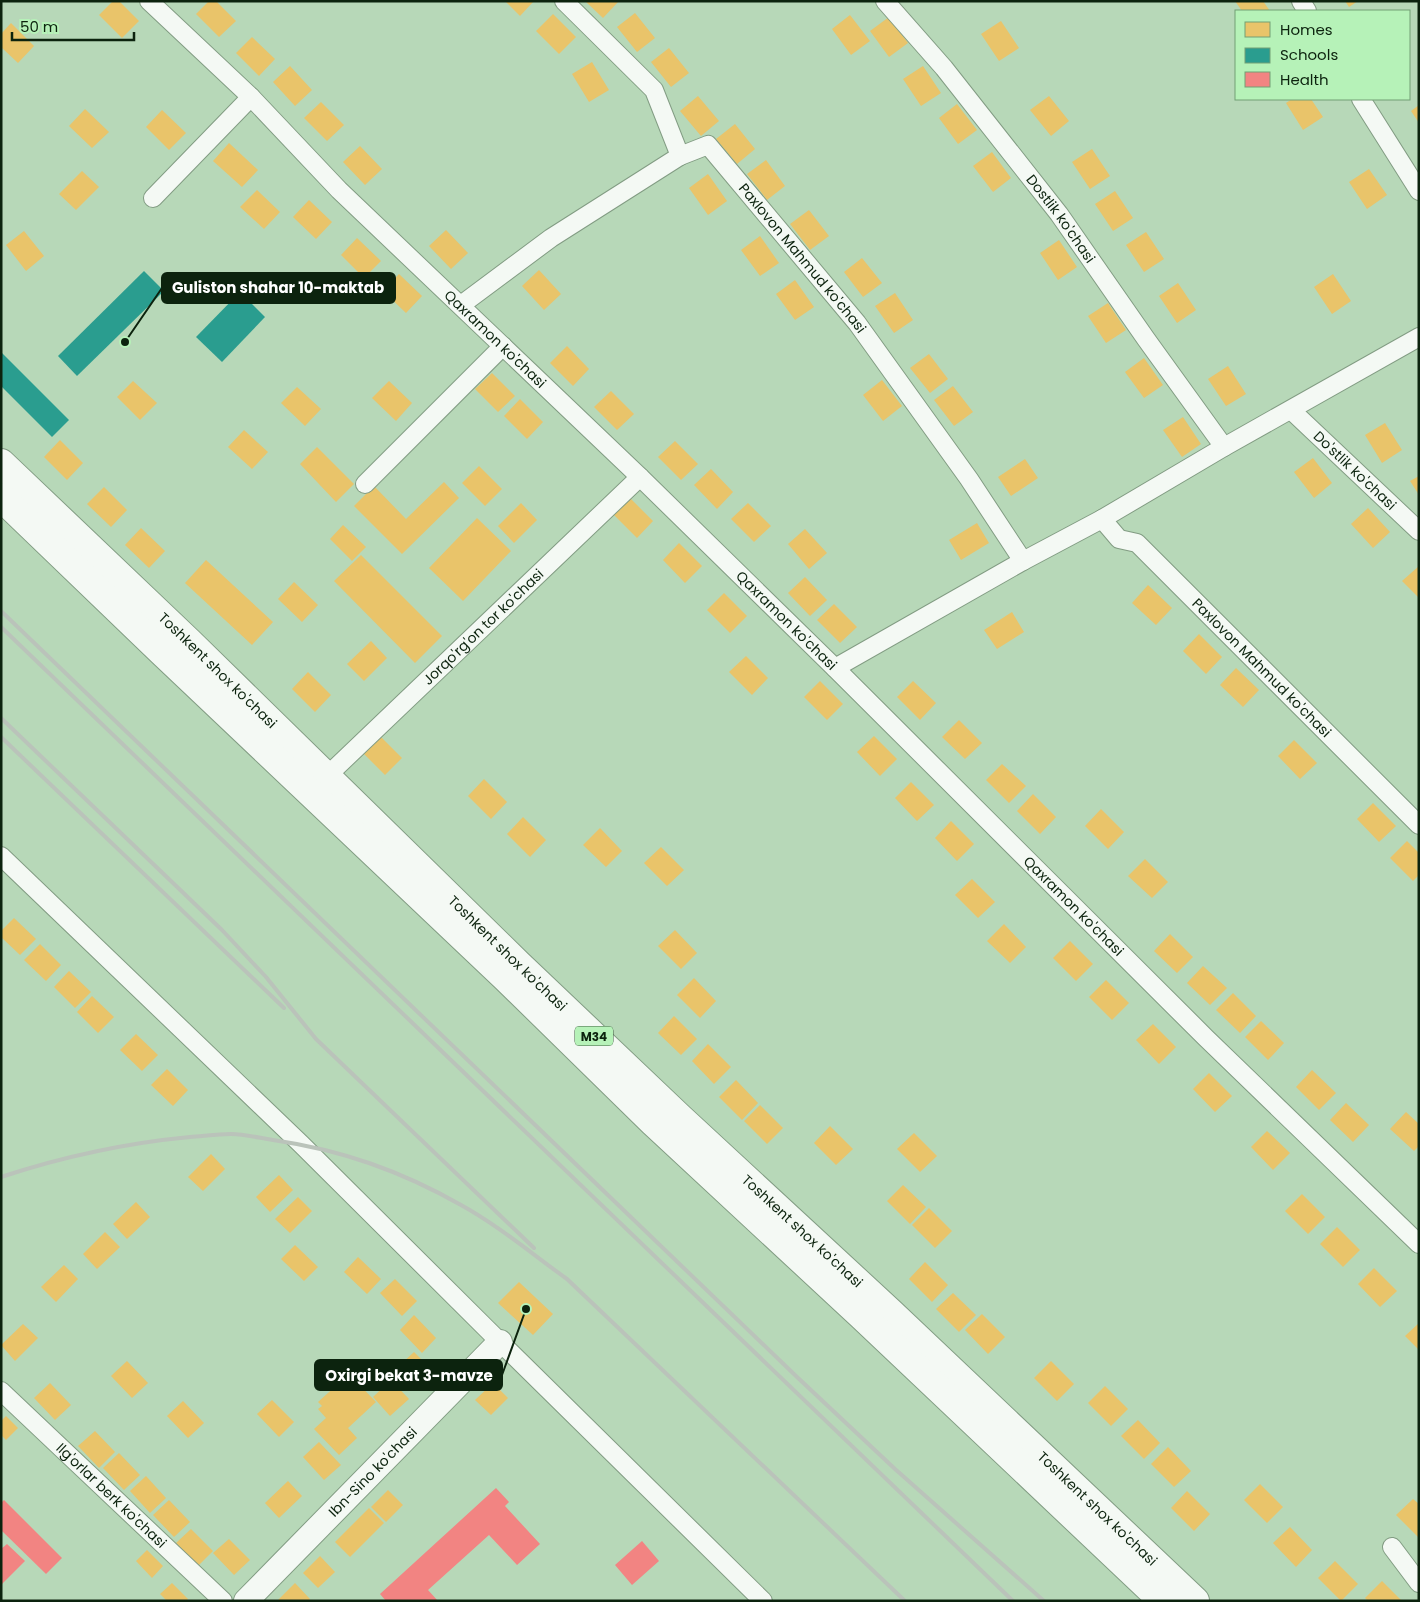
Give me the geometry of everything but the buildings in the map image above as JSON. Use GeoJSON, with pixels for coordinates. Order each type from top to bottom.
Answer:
{"type":"FeatureCollection","features":[{"type":"Feature","properties":{"kind":"highway","name":"Toshkent shox ko'chasi"},"geometry":{"type":"LineString","coordinates":[[1,463],[190,642],[327,776],[654,1122],[1163,1601]]}},
{"type":"Feature","properties":{"kind":"highway","name":"Toshkent shox ko'chasi"},"geometry":{"type":"LineString","coordinates":[[1,497],[162,652],[512,970],[679,1117],[891,1313],[1195,1601]]}},
{"type":"Feature","properties":{"kind":"main road","name":"Ibn-Sino ko'chasi"},"geometry":{"type":"LineString","coordinates":[[246,1601],[500,1342]]}},
{"type":"Feature","properties":{"kind":"street","name":"Qaxramon ko'chasi"},"geometry":{"type":"LineString","coordinates":[[149,1],[251,97],[339,190],[640,477],[835,668],[1206,1038],[1419,1244]]}},
{"type":"Feature","properties":{"kind":"street"},"geometry":{"type":"LineString","coordinates":[[461,305],[551,238],[680,156],[654,90],[564,1]]}},
{"type":"Feature","properties":{"kind":"street","name":"Dostlik ko'chasi"},"geometry":{"type":"LineString","coordinates":[[885,1],[944,68],[1059,214],[1224,448]]}},
{"type":"Feature","properties":{"kind":"street"},"geometry":{"type":"LineString","coordinates":[[153,198],[251,97]]}},
{"type":"Feature","properties":{"kind":"street"},"geometry":{"type":"LineString","coordinates":[[1362,100],[1419,192]]}},
{"type":"Feature","properties":{"kind":"street","name":"Paxlovon Mahmud ko'chasi"},"geometry":{"type":"LineString","coordinates":[[680,156],[708,145],[857,323],[969,479],[1022,561]]}},
{"type":"Feature","properties":{"kind":"street"},"geometry":{"type":"LineString","coordinates":[[835,668],[1022,561],[1102,519],[1419,336]]}},
{"type":"Feature","properties":{"kind":"street"},"geometry":{"type":"LineString","coordinates":[[365,484],[503,346]]}},
{"type":"Feature","properties":{"kind":"street","name":"Do'stlik ko'chasi"},"geometry":{"type":"LineString","coordinates":[[1291,410],[1419,531]]}},
{"type":"Feature","properties":{"kind":"street","name":"Jorqo'rg'on tor ko'chasi"},"geometry":{"type":"LineString","coordinates":[[327,776],[640,477]]}},
{"type":"Feature","properties":{"kind":"street","name":"Paxlovon Mahmud ko'chasi"},"geometry":{"type":"LineString","coordinates":[[1102,519],[1119,539],[1137,543],[1419,825]]}},
{"type":"Feature","properties":{"kind":"street"},"geometry":{"type":"LineString","coordinates":[[1,856],[301,1144],[763,1601]]}},
{"type":"Feature","properties":{"kind":"street","name":"Ilg'orlar berk ko'chasi"},"geometry":{"type":"LineString","coordinates":[[1,1391],[223,1601]]}},
{"type":"Feature","properties":{"kind":"street"},"geometry":{"type":"LineString","coordinates":[[1392,1547],[1419,1583]]}},
{"type":"Feature","properties":{"kind":"railway"},"geometry":{"type":"LineString","coordinates":[[1,611],[797,1377],[895,1469],[1044,1601]]}},
{"type":"Feature","properties":{"kind":"railway"},"geometry":{"type":"LineString","coordinates":[[1,627],[1013,1601]]}},
{"type":"Feature","properties":{"kind":"railway"},"geometry":{"type":"LineString","coordinates":[[1,718],[222,930],[266,977],[316,1039],[534,1248]]}},
{"type":"Feature","properties":{"kind":"railway"},"geometry":{"type":"LineString","coordinates":[[1,737],[284,1008]]}},
{"type":"Feature","properties":{"kind":"railway"},"geometry":{"type":"LineString","coordinates":[[1,1177],[47,1163],[118,1147],[231,1134],[298,1144],[347,1156],[416,1182],[489,1222],[567,1279],[905,1601]]}},
{"type":"Feature","properties":{"kind":"place","name":"Guliston shahar 10-maktab"},"geometry":{"type":"Point","coordinates":[125,342]}},
{"type":"Feature","properties":{"kind":"place","name":"Oxirgi bekat 3-mavze"},"geometry":{"type":"Point","coordinates":[526,1309]}}]}
